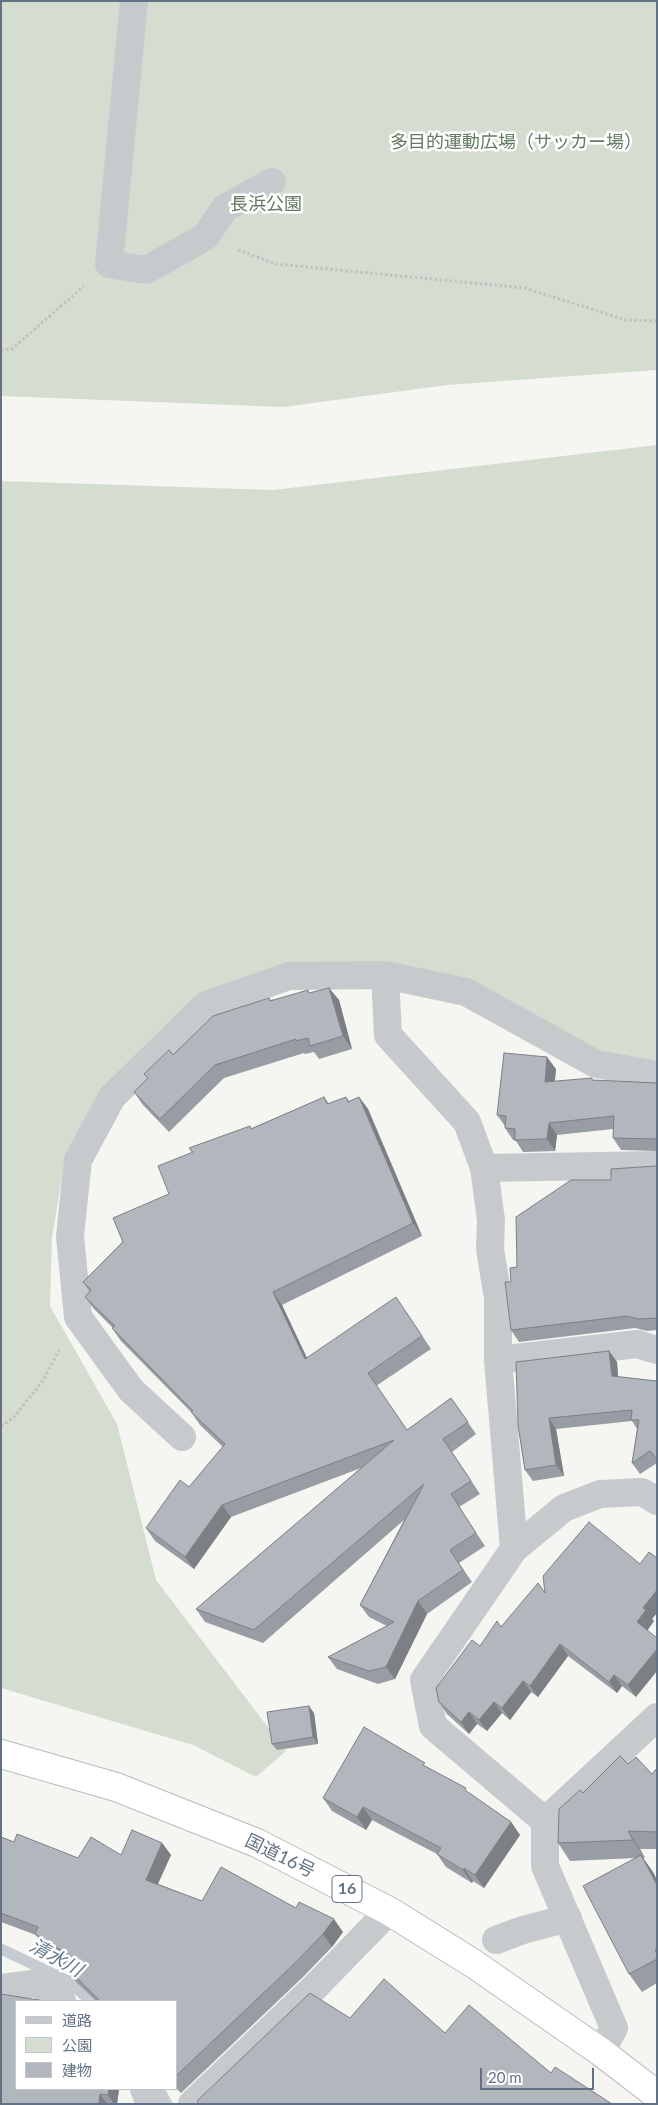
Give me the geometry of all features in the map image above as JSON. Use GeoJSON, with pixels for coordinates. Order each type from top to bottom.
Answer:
{"type":"FeatureCollection","features":[{"type":"Feature","properties":{"kind":"highway","name":"国道16号"},"geometry":{"type":"LineString","coordinates":[[1,1754],[116,1787],[257,1843],[389,1911],[474,1964],[601,2052],[657,2095]]}},
{"type":"Feature","properties":{"kind":"street"},"geometry":{"type":"LineString","coordinates":[[134,1],[109,264],[146,270],[205,237],[225,208],[272,182]]}},
{"type":"Feature","properties":{"kind":"street"},"geometry":{"type":"LineString","coordinates":[[182,1437],[131,1390],[78,1316],[70,1236],[78,1160],[112,1097],[206,1005],[290,976],[384,975],[466,992],[596,1064],[657,1075]]}},
{"type":"Feature","properties":{"kind":"street"},"geometry":{"type":"LineString","coordinates":[[384,975],[388,1035],[467,1122],[484,1168],[491,1220],[490,1249],[498,1298],[498,1360],[514,1549]]}},
{"type":"Feature","properties":{"kind":"street"},"geometry":{"type":"LineString","coordinates":[[484,1168],[657,1165]]}},
{"type":"Feature","properties":{"kind":"street"},"geometry":{"type":"LineString","coordinates":[[498,1360],[637,1344],[657,1350]]}},
{"type":"Feature","properties":{"kind":"street"},"geometry":{"type":"LineString","coordinates":[[545,1822],[433,1726],[424,1680],[514,1549],[564,1508],[600,1494],[642,1492],[657,1501]]}},
{"type":"Feature","properties":{"kind":"street"},"geometry":{"type":"LineString","coordinates":[[601,2052],[614,2028],[545,1866],[545,1822],[652,1730]]}},
{"type":"Feature","properties":{"kind":"street"},"geometry":{"type":"LineString","coordinates":[[192,2104],[314,1988],[389,1911]]}},
{"type":"Feature","properties":{"kind":"street"},"geometry":{"type":"LineString","coordinates":[[496,1940],[568,1918]]}},
{"type":"Feature","properties":{"kind":"street"},"geometry":{"type":"LineString","coordinates":[[1,1988],[38,1983],[61,2000]]}},
{"type":"Feature","properties":{"kind":"street"},"geometry":{"type":"LineString","coordinates":[[144,2090],[150,2104]]}},
{"type":"Feature","properties":{"kind":"path"},"geometry":{"type":"LineString","coordinates":[[205,237],[276,264],[525,288],[626,320],[657,321]]}},
{"type":"Feature","properties":{"kind":"path"},"geometry":{"type":"LineString","coordinates":[[1,350],[12,349],[109,264]]}},
{"type":"Feature","properties":{"kind":"path"},"geometry":{"type":"LineString","coordinates":[[1,1426],[14,1417],[42,1382],[78,1316]]}},
{"type":"Feature","properties":{"kind":"green space","name":"長浜公園"},"geometry":{"type":"Polygon","coordinates":[[[1,1],[657,1],[657,370],[447,385],[283,407],[1,396],[1,1]]]}},
{"type":"Feature","properties":{"kind":"green space"},"geometry":{"type":"Polygon","coordinates":[[[657,445],[657,1065],[601,1055],[389,966],[201,996],[66,1154],[52,1237],[50,1306],[117,1424],[156,1580],[286,1751],[256,1777],[193,1745],[1,1688],[1,481],[273,490],[657,445]]]}},
{"type":"Feature","properties":{"kind":"building"},"geometry":{"type":"Polygon","coordinates":[[[329,988],[343,1036],[310,1046],[308,1038],[296,1041],[296,1039],[215,1065],[160,1119],[134,1092],[148,1078],[144,1074],[169,1050],[173,1055],[213,1016],[269,998],[270,1001],[308,990],[309,993],[329,988]]]}},
{"type":"Feature","properties":{"kind":"building"},"geometry":{"type":"Polygon","coordinates":[[[504,1053],[547,1057],[545,1082],[592,1078],[592,1080],[657,1083],[657,1140],[613,1138],[614,1116],[549,1123],[547,1139],[515,1140],[515,1129],[505,1128],[506,1116],[497,1115],[504,1053]]]}},
{"type":"Feature","properties":{"kind":"building"},"geometry":{"type":"Polygon","coordinates":[[[324,1097],[327,1104],[346,1097],[348,1102],[359,1097],[413,1223],[273,1292],[305,1359],[396,1297],[422,1336],[368,1373],[407,1430],[451,1398],[468,1422],[443,1439],[471,1481],[451,1494],[476,1533],[450,1550],[463,1570],[418,1601],[386,1667],[369,1671],[328,1657],[394,1622],[360,1605],[424,1484],[254,1630],[196,1609],[394,1440],[222,1505],[185,1557],[146,1528],[180,1480],[189,1487],[225,1444],[191,1412],[193,1411],[112,1328],[115,1326],[85,1297],[91,1290],[83,1282],[123,1242],[113,1218],[169,1194],[158,1166],[193,1152],[189,1148],[250,1126],[251,1129],[324,1097]]]}},
{"type":"Feature","properties":{"kind":"building"},"geometry":{"type":"Polygon","coordinates":[[[657,1166],[657,1318],[639,1319],[627,1316],[511,1330],[505,1282],[511,1282],[510,1268],[517,1267],[516,1217],[571,1180],[611,1180],[611,1169],[657,1166]]]}},
{"type":"Feature","properties":{"kind":"building"},"geometry":{"type":"Polygon","coordinates":[[[609,1351],[612,1376],[657,1381],[657,1459],[650,1451],[632,1463],[639,1420],[631,1420],[632,1410],[549,1418],[556,1465],[525,1470],[518,1425],[516,1362],[609,1351]]]}},
{"type":"Feature","properties":{"kind":"building"},"geometry":{"type":"Polygon","coordinates":[[[589,1522],[640,1564],[649,1552],[657,1558],[657,1590],[643,1608],[646,1610],[637,1622],[657,1638],[657,1649],[628,1685],[614,1675],[609,1682],[560,1644],[530,1686],[523,1681],[502,1708],[494,1702],[479,1720],[469,1712],[461,1722],[439,1702],[436,1688],[472,1640],[480,1646],[497,1621],[501,1627],[538,1583],[545,1593],[543,1576],[589,1522]]]}},
{"type":"Feature","properties":{"kind":"building"},"geometry":{"type":"Polygon","coordinates":[[[309,1706],[313,1737],[272,1744],[267,1712],[309,1706]]]}},
{"type":"Feature","properties":{"kind":"building"},"geometry":{"type":"Polygon","coordinates":[[[364,1727],[425,1763],[423,1765],[466,1788],[465,1790],[511,1822],[475,1875],[437,1854],[441,1848],[363,1807],[357,1817],[323,1798],[364,1727]]]}},
{"type":"Feature","properties":{"kind":"building"},"geometry":{"type":"Polygon","coordinates":[[[620,1756],[628,1764],[636,1757],[652,1774],[657,1768],[657,1832],[628,1831],[633,1840],[558,1843],[559,1809],[580,1790],[583,1793],[620,1756]]]}},
{"type":"Feature","properties":{"kind":"building"},"geometry":{"type":"Polygon","coordinates":[[[132,1830],[162,1843],[146,1880],[202,1901],[221,1867],[296,1908],[299,1902],[334,1919],[323,1934],[294,1964],[178,2074],[178,2000],[99,2000],[63,1964],[71,1956],[35,1934],[38,1927],[1,1913],[1,1837],[14,1842],[17,1834],[78,1858],[91,1837],[121,1855],[132,1830]]]}},
{"type":"Feature","properties":{"kind":"building"},"geometry":{"type":"Polygon","coordinates":[[[641,1855],[657,1885],[657,1949],[655,1950],[657,1959],[629,1974],[583,1886],[641,1855]]]}},
{"type":"Feature","properties":{"kind":"building"},"geometry":{"type":"Polygon","coordinates":[[[384,1979],[445,2033],[469,2005],[551,2073],[555,2067],[612,2104],[200,2104],[197,2101],[310,1993],[350,2018],[384,1979]]]}},
{"type":"Feature","properties":{"kind":"building"},"geometry":{"type":"Polygon","coordinates":[[[1,1994],[39,2000],[15,2000],[15,2090],[109,2090],[108,2095],[100,2094],[99,2104],[1,2104],[1,1994]]]}},
{"type":"Feature","properties":{"kind":"waterway","name":"清水川"},"geometry":{"type":"LineString","coordinates":[[1,1949],[68,1981],[90,2000]]}},
{"type":"Feature","properties":{"kind":"waterway","name":"清水川"},"geometry":{"type":"LineString","coordinates":[[160,2090],[167,2104]]}},
{"type":"Feature","properties":{"kind":"park label","name":"多目的運動広場（サッカー場）"},"geometry":{"type":"Point","coordinates":[516,142]}}]}
